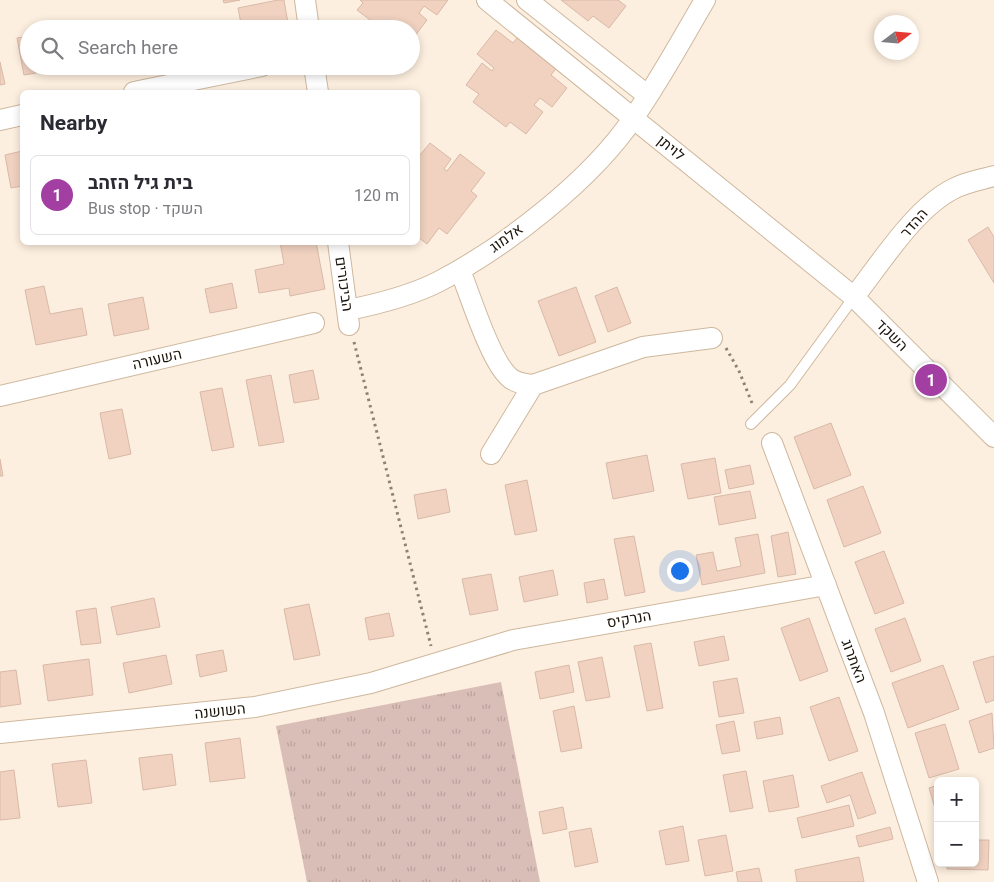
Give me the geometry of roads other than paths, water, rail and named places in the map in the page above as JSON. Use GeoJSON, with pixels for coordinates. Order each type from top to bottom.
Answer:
{"type":"FeatureCollection","features":[{"type":"Feature","properties":{"kind":"street"},"geometry":{"type":"LineString","coordinates":[[305,0],[308,20]]}},
{"type":"Feature","properties":{"kind":"street","name":"לויתן"},"geometry":{"type":"LineString","coordinates":[[487,0],[854,297]]}},
{"type":"Feature","properties":{"kind":"street"},"geometry":{"type":"LineString","coordinates":[[526,0],[647,95]]}},
{"type":"Feature","properties":{"kind":"street","name":"אלמוג"},"geometry":{"type":"LineString","coordinates":[[349,317],[436,283],[460,270],[510,236],[550,205],[585,174],[634,118],[705,0]]}},
{"type":"Feature","properties":{"kind":"street"},"geometry":{"type":"LineString","coordinates":[[144,90],[218,75]]}},
{"type":"Feature","properties":{"kind":"street"},"geometry":{"type":"LineString","coordinates":[[315,75],[318,90]]}},
{"type":"Feature","properties":{"kind":"street"},"geometry":{"type":"LineString","coordinates":[[0,120],[20,115]]}},
{"type":"Feature","properties":{"kind":"street","name":"ההדר"},"geometry":{"type":"LineString","coordinates":[[854,297],[923,211],[953,189],[969,182],[994,176]]}},
{"type":"Feature","properties":{"kind":"street","name":"הביכורים"},"geometry":{"type":"LineString","coordinates":[[338,245],[349,317]]}},
{"type":"Feature","properties":{"kind":"street"},"geometry":{"type":"LineString","coordinates":[[460,270],[497,361],[508,378],[521,383],[533,385],[643,347],[712,338]]}},
{"type":"Feature","properties":{"kind":"street","name":"השקד"},"geometry":{"type":"LineString","coordinates":[[854,297],[994,437]]}},
{"type":"Feature","properties":{"kind":"street","name":"השעורה"},"geometry":{"type":"LineString","coordinates":[[0,396],[314,322]]}},
{"type":"Feature","properties":{"kind":"street"},"geometry":{"type":"LineString","coordinates":[[491,454],[533,385]]}},
{"type":"Feature","properties":{"kind":"street","name":"האתרוג"},"geometry":{"type":"LineString","coordinates":[[772,443],[874,712],[928,882]]}},
{"type":"Feature","properties":{"kind":"street","name":"הנרקיס"},"geometry":{"type":"LineString","coordinates":[[436,664],[513,640],[826,585]]}},
{"type":"Feature","properties":{"kind":"street","name":"השושנה"},"geometry":{"type":"LineString","coordinates":[[0,733],[255,707],[371,683],[436,664]]}},
{"type":"Feature","properties":{"kind":"lane"},"geometry":{"type":"LineString","coordinates":[[754,421],[790,385],[854,297]]}},
{"type":"Feature","properties":{"kind":"place","name":"בית גיל הזהב"},"geometry":{"type":"Point","coordinates":[931,380]}}]}
